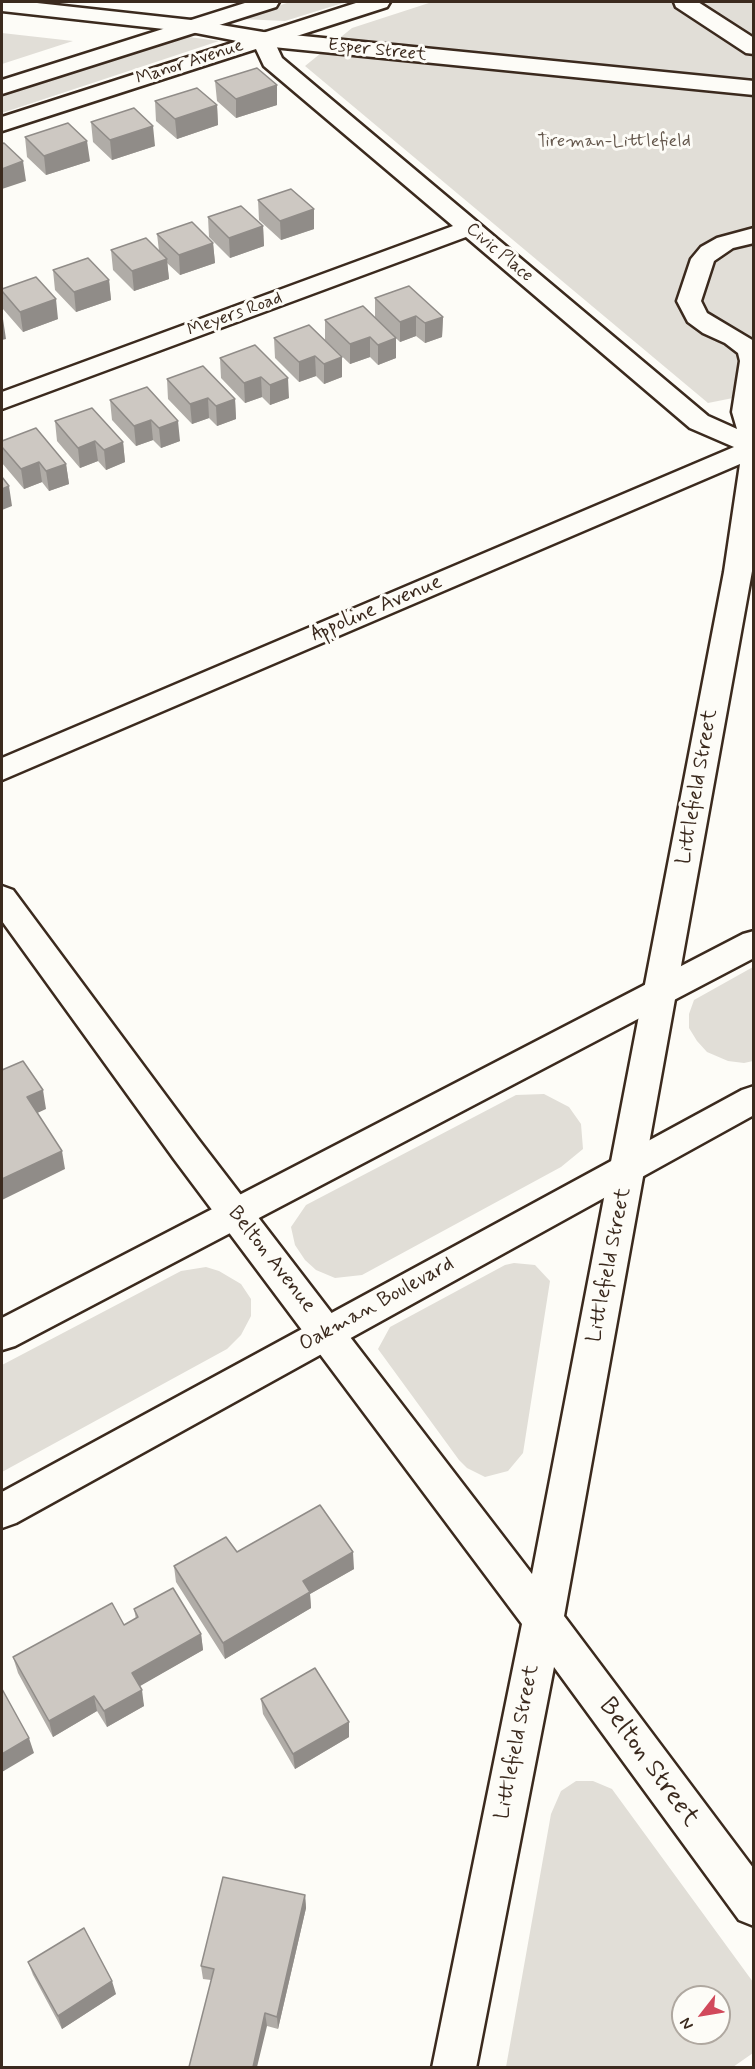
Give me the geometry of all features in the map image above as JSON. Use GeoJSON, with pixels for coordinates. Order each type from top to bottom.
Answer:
{"type":"FeatureCollection","features":[{"type":"Feature","properties":{"kind":"street","name":"Manor Avenue"},"geometry":{"type":"LineString","coordinates":[[2,87],[268,2]]}},
{"type":"Feature","properties":{"kind":"street","name":"Manor Avenue"},"geometry":{"type":"LineString","coordinates":[[2,124],[379,2]]}},
{"type":"Feature","properties":{"kind":"street"},"geometry":{"type":"LineString","coordinates":[[684,2],[753,48]]}},
{"type":"Feature","properties":{"kind":"street","name":"Esper Street"},"geometry":{"type":"LineString","coordinates":[[2,5],[190,26],[263,39],[753,88]]}},
{"type":"Feature","properties":{"kind":"street","name":"Civic Place"},"geometry":{"type":"LineString","coordinates":[[263,39],[272,61],[699,422],[753,447]]}},
{"type":"Feature","properties":{"kind":"street","name":"Meyers Road"},"geometry":{"type":"LineString","coordinates":[[2,401],[469,228]]}},
{"type":"Feature","properties":{"kind":"street"},"geometry":{"type":"LineString","coordinates":[[753,235],[725,243],[703,259],[689,301],[697,317],[712,328],[734,338],[749,350],[753,361],[745,412],[753,441]]}},
{"type":"Feature","properties":{"kind":"street","name":"Appoline Avenue"},"geometry":{"type":"LineString","coordinates":[[2,770],[753,447]]}},
{"type":"Feature","properties":{"kind":"street","name":"Littlefield Street"},"geometry":{"type":"LineString","coordinates":[[454,2067],[543,1620],[661,991],[738,572],[753,460]]}},
{"type":"Feature","properties":{"kind":"street","name":"Belton Avenue"},"geometry":{"type":"LineString","coordinates":[[2,898],[234,1213],[327,1332],[543,1620]]}},
{"type":"Feature","properties":{"kind":"street"},"geometry":{"type":"LineString","coordinates":[[2,1335],[753,943]]}},
{"type":"Feature","properties":{"kind":"street","name":"Oakman Boulevard"},"geometry":{"type":"LineString","coordinates":[[2,1512],[753,1099]]}},
{"type":"Feature","properties":{"kind":"street","name":"Belton Street"},"geometry":{"type":"LineString","coordinates":[[543,1620],[753,1905]]}},
{"type":"Feature","properties":{"kind":"green space"},"geometry":{"type":"Polygon","coordinates":[[[290,2],[346,2],[285,21],[242,19],[290,2]]]}},
{"type":"Feature","properties":{"kind":"green space","name":"Tireman-Littlefield"},"geometry":{"type":"Polygon","coordinates":[[[432,2],[753,2],[753,394],[708,403],[305,66],[352,28],[432,2]]]}},
{"type":"Feature","properties":{"kind":"green space"},"geometry":{"type":"Polygon","coordinates":[[[2,33],[73,41],[2,64],[2,33]]]}},
{"type":"Feature","properties":{"kind":"green space"},"geometry":{"type":"Polygon","coordinates":[[[189,37],[219,41],[2,113],[2,94],[163,42],[189,37]]]}},
{"type":"Feature","properties":{"kind":"green space"},"geometry":{"type":"Polygon","coordinates":[[[753,967],[753,1061],[744,1063],[728,1061],[707,1052],[697,1041],[689,1028],[689,1014],[694,1000],[753,967]]]}},
{"type":"Feature","properties":{"kind":"green space"},"geometry":{"type":"Polygon","coordinates":[[[544,1094],[569,1107],[581,1124],[583,1149],[561,1167],[362,1275],[335,1278],[316,1270],[305,1260],[295,1245],[291,1227],[306,1205],[516,1095],[544,1094]]]}},
{"type":"Feature","properties":{"kind":"green space"},"geometry":{"type":"Polygon","coordinates":[[[514,1263],[535,1265],[550,1281],[523,1453],[508,1471],[485,1477],[467,1468],[459,1460],[378,1349],[390,1327],[505,1265],[514,1263]]]}},
{"type":"Feature","properties":{"kind":"green space"},"geometry":{"type":"Polygon","coordinates":[[[206,1267],[219,1271],[241,1284],[251,1299],[251,1316],[241,1335],[227,1349],[2,1472],[2,1365],[181,1271],[206,1267]]]}},
{"type":"Feature","properties":{"kind":"green space"},"geometry":{"type":"Polygon","coordinates":[[[576,1781],[593,1781],[612,1789],[753,1982],[753,2053],[733,2067],[506,2067],[551,1814],[561,1791],[576,1781]]]}},
{"type":"Feature","properties":{"kind":"building"},"geometry":{"type":"Polygon","coordinates":[[[257,68],[277,85],[236,99],[215,81],[257,68]]]}},
{"type":"Feature","properties":{"kind":"building"},"geometry":{"type":"Polygon","coordinates":[[[197,88],[217,105],[175,119],[155,101],[197,88]]]}},
{"type":"Feature","properties":{"kind":"building"},"geometry":{"type":"Polygon","coordinates":[[[134,108],[153,126],[110,140],[91,122],[134,108]]]}},
{"type":"Feature","properties":{"kind":"building"},"geometry":{"type":"Polygon","coordinates":[[[68,123],[87,141],[44,156],[25,137],[68,123]]]}},
{"type":"Feature","properties":{"kind":"building"},"geometry":{"type":"Polygon","coordinates":[[[4,143],[23,161],[2,169],[2,144],[4,143]]]}},
{"type":"Feature","properties":{"kind":"building"},"geometry":{"type":"Polygon","coordinates":[[[291,189],[314,209],[280,221],[258,200],[291,189]]]}},
{"type":"Feature","properties":{"kind":"building"},"geometry":{"type":"Polygon","coordinates":[[[241,206],[263,226],[229,238],[208,217],[241,206]]]}},
{"type":"Feature","properties":{"kind":"building"},"geometry":{"type":"Polygon","coordinates":[[[192,222],[213,243],[179,255],[157,234],[192,222]]]}},
{"type":"Feature","properties":{"kind":"building"},"geometry":{"type":"Polygon","coordinates":[[[146,238],[167,259],[132,271],[111,250],[146,238]]]}},
{"type":"Feature","properties":{"kind":"building"},"geometry":{"type":"Polygon","coordinates":[[[88,258],[109,280],[74,292],[53,270],[88,258]]]}},
{"type":"Feature","properties":{"kind":"building"},"geometry":{"type":"Polygon","coordinates":[[[36,277],[56,299],[20,312],[2,289],[36,277]]]}},
{"type":"Feature","properties":{"kind":"building"},"geometry":{"type":"Polygon","coordinates":[[[409,286],[443,317],[425,323],[416,316],[400,322],[375,298],[409,286]]]}},
{"type":"Feature","properties":{"kind":"building"},"geometry":{"type":"Polygon","coordinates":[[[363,306],[396,338],[378,345],[370,337],[350,344],[325,320],[363,306]]]}},
{"type":"Feature","properties":{"kind":"building"},"geometry":{"type":"Polygon","coordinates":[[[309,325],[342,357],[324,364],[315,356],[299,362],[274,338],[309,325]]]}},
{"type":"Feature","properties":{"kind":"building"},"geometry":{"type":"Polygon","coordinates":[[[255,345],[288,378],[270,385],[261,377],[244,383],[220,358],[255,345]]]}},
{"type":"Feature","properties":{"kind":"building"},"geometry":{"type":"Polygon","coordinates":[[[203,366],[235,399],[216,406],[208,398],[190,404],[167,379],[203,366]]]}},
{"type":"Feature","properties":{"kind":"building"},"geometry":{"type":"Polygon","coordinates":[[[147,387],[178,421],[159,428],[151,420],[134,426],[110,400],[147,387]]]}},
{"type":"Feature","properties":{"kind":"building"},"geometry":{"type":"Polygon","coordinates":[[[92,408],[123,442],[104,450],[95,441],[78,448],[55,421],[92,408]]]}},
{"type":"Feature","properties":{"kind":"building"},"geometry":{"type":"Polygon","coordinates":[[[36,428],[66,464],[46,471],[39,462],[21,469],[2,447],[2,441],[36,428]]]}},
{"type":"Feature","properties":{"kind":"building"},"geometry":{"type":"Polygon","coordinates":[[[2,477],[9,486],[2,489],[2,477]]]}},
{"type":"Feature","properties":{"kind":"building"},"geometry":{"type":"Polygon","coordinates":[[[23,1061],[43,1090],[27,1097],[62,1151],[2,1179],[2,1070],[23,1061]]]}},
{"type":"Feature","properties":{"kind":"building"},"geometry":{"type":"Polygon","coordinates":[[[320,1505],[353,1552],[303,1581],[310,1592],[223,1643],[174,1566],[226,1537],[237,1552],[320,1505]]]}},
{"type":"Feature","properties":{"kind":"building"},"geometry":{"type":"Polygon","coordinates":[[[173,1588],[201,1634],[132,1673],[142,1690],[104,1711],[94,1696],[49,1721],[13,1657],[112,1603],[124,1625],[138,1617],[134,1609],[173,1588]]]}},
{"type":"Feature","properties":{"kind":"building"},"geometry":{"type":"Polygon","coordinates":[[[315,1668],[349,1722],[293,1754],[261,1699],[315,1668]]]}},
{"type":"Feature","properties":{"kind":"building"},"geometry":{"type":"Polygon","coordinates":[[[2,1689],[29,1738],[2,1754],[2,1689]]]}},
{"type":"Feature","properties":{"kind":"building"},"geometry":{"type":"Polygon","coordinates":[[[223,1877],[305,1895],[277,2017],[265,2013],[253,2067],[189,2067],[214,1969],[201,1966],[223,1877]]]}},
{"type":"Feature","properties":{"kind":"building"},"geometry":{"type":"Polygon","coordinates":[[[84,1928],[112,1981],[58,2016],[28,1962],[84,1928]]]}}]}
